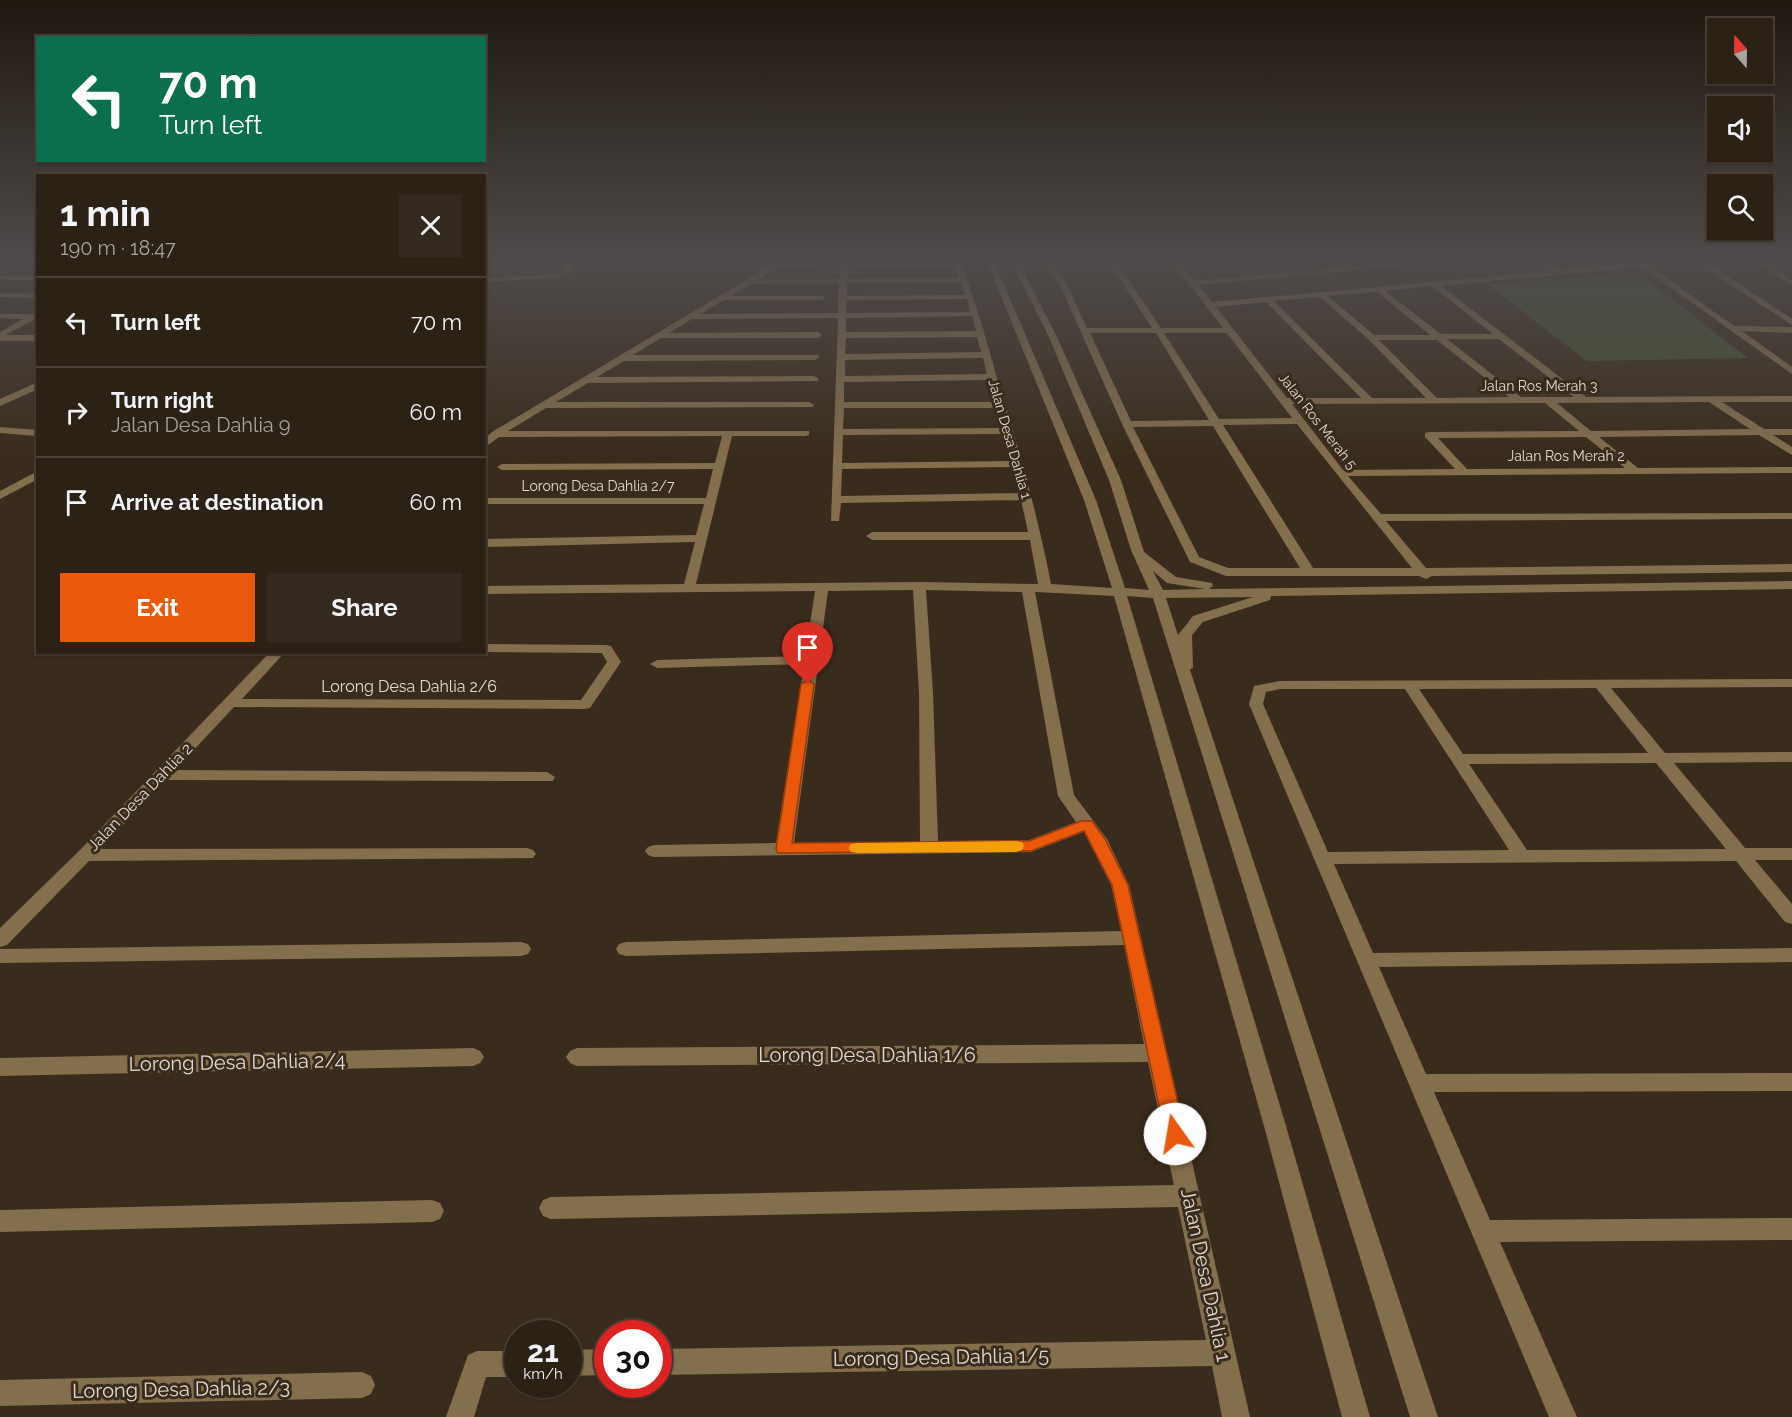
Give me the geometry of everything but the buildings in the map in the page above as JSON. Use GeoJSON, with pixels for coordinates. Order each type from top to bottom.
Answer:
{"type":"FeatureCollection","features":[{"type":"Feature","properties":{"kind":"street"},"geometry":{"type":"LineString","coordinates":[[0,337],[20,325]]}},
{"type":"Feature","properties":{"kind":"street"},"geometry":{"type":"LineString","coordinates":[[486,443],[496,434],[677,325]]}},
{"type":"Feature","properties":{"kind":"street"},"geometry":{"type":"LineString","coordinates":[[835,519],[842,325]]}},
{"type":"Feature","properties":{"kind":"street","name":"Jalan Desa Dahlia 1"},"geometry":{"type":"LineString","coordinates":[[978,325],[1026,496],[1045,588]]}},
{"type":"Feature","properties":{"kind":"street"},"geometry":{"type":"LineString","coordinates":[[1017,325],[1090,500],[1120,593],[1356,1417]]}},
{"type":"Feature","properties":{"kind":"street"},"geometry":{"type":"LineString","coordinates":[[1047,325],[1115,480],[1137,550],[1158,594],[1424,1417]]}},
{"type":"Feature","properties":{"kind":"street"},"geometry":{"type":"LineString","coordinates":[[1080,325],[1126,424],[1194,560],[1226,573],[1792,568]]}},
{"type":"Feature","properties":{"kind":"street"},"geometry":{"type":"LineString","coordinates":[[1155,325],[1309,572]]}},
{"type":"Feature","properties":{"kind":"street","name":"Jalan Ros Merah 5"},"geometry":{"type":"LineString","coordinates":[[1224,325],[1302,421],[1340,473],[1422,572],[1439,589]]}},
{"type":"Feature","properties":{"kind":"street"},"geometry":{"type":"LineString","coordinates":[[1293,325],[1369,400]]}},
{"type":"Feature","properties":{"kind":"street"},"geometry":{"type":"LineString","coordinates":[[1357,325],[1434,400]]}},
{"type":"Feature","properties":{"kind":"street"},"geometry":{"type":"LineString","coordinates":[[1425,325],[1517,399]]}},
{"type":"Feature","properties":{"kind":"street"},"geometry":{"type":"LineString","coordinates":[[1488,325],[1583,399]]}},
{"type":"Feature","properties":{"kind":"street"},"geometry":{"type":"LineString","coordinates":[[1728,325],[1792,371]]}},
{"type":"Feature","properties":{"kind":"street"},"geometry":{"type":"LineString","coordinates":[[1732,328],[1792,330]]}},
{"type":"Feature","properties":{"kind":"street"},"geometry":{"type":"LineString","coordinates":[[1083,331],[1228,330]]}},
{"type":"Feature","properties":{"kind":"street"},"geometry":{"type":"LineString","coordinates":[[841,335],[980,334]]}},
{"type":"Feature","properties":{"kind":"street"},"geometry":{"type":"LineString","coordinates":[[659,336],[818,335]]}},
{"type":"Feature","properties":{"kind":"street"},"geometry":{"type":"LineString","coordinates":[[1372,338],[1502,336]]}},
{"type":"Feature","properties":{"kind":"street"},"geometry":{"type":"LineString","coordinates":[[0,337],[36,338]]}},
{"type":"Feature","properties":{"kind":"street"},"geometry":{"type":"LineString","coordinates":[[840,357],[986,355]]}},
{"type":"Feature","properties":{"kind":"street"},"geometry":{"type":"LineString","coordinates":[[623,358],[815,357]]}},
{"type":"Feature","properties":{"kind":"street"},"geometry":{"type":"LineString","coordinates":[[840,379],[992,377]]}},
{"type":"Feature","properties":{"kind":"street"},"geometry":{"type":"LineString","coordinates":[[586,380],[814,379]]}},
{"type":"Feature","properties":{"kind":"street"},"geometry":{"type":"LineString","coordinates":[[0,403],[36,386]]}},
{"type":"Feature","properties":{"kind":"street"},"geometry":{"type":"LineString","coordinates":[[1546,399],[1634,470]]}},
{"type":"Feature","properties":{"kind":"street"},"geometry":{"type":"LineString","coordinates":[[1711,399],[1792,453]]}},
{"type":"Feature","properties":{"kind":"street","name":"Jalan Ros Merah 3"},"geometry":{"type":"LineString","coordinates":[[1287,402],[1792,399]]}},
{"type":"Feature","properties":{"kind":"street"},"geometry":{"type":"LineString","coordinates":[[544,405],[809,405]]}},
{"type":"Feature","properties":{"kind":"street"},"geometry":{"type":"LineString","coordinates":[[839,405],[1000,405]]}},
{"type":"Feature","properties":{"kind":"street"},"geometry":{"type":"LineString","coordinates":[[1126,424],[1302,421]]}},
{"type":"Feature","properties":{"kind":"street"},"geometry":{"type":"LineString","coordinates":[[0,430],[36,433]]}},
{"type":"Feature","properties":{"kind":"street"},"geometry":{"type":"LineString","coordinates":[[838,432],[1008,431]]}},
{"type":"Feature","properties":{"kind":"street"},"geometry":{"type":"LineString","coordinates":[[1464,472],[1429,435],[1792,432]]}},
{"type":"Feature","properties":{"kind":"street"},"geometry":{"type":"LineString","coordinates":[[689,588],[728,433]]}},
{"type":"Feature","properties":{"kind":"street"},"geometry":{"type":"LineString","coordinates":[[496,434],[805,433]]}},
{"type":"Feature","properties":{"kind":"street"},"geometry":{"type":"LineString","coordinates":[[837,466],[1017,464]]}},
{"type":"Feature","properties":{"kind":"street"},"geometry":{"type":"LineString","coordinates":[[502,467],[720,466]]}},
{"type":"Feature","properties":{"kind":"street","name":"Jalan Ros Merah 2"},"geometry":{"type":"LineString","coordinates":[[1340,473],[1792,470]]}},
{"type":"Feature","properties":{"kind":"street"},"geometry":{"type":"LineString","coordinates":[[0,496],[36,475]]}},
{"type":"Feature","properties":{"kind":"street"},"geometry":{"type":"LineString","coordinates":[[836,500],[1026,496]]}},
{"type":"Feature","properties":{"kind":"street","name":"Lorong Desa Dahlia 2/7"},"geometry":{"type":"LineString","coordinates":[[486,501],[711,501]]}},
{"type":"Feature","properties":{"kind":"street"},"geometry":{"type":"LineString","coordinates":[[1379,518],[1792,516]]}},
{"type":"Feature","properties":{"kind":"street"},"geometry":{"type":"LineString","coordinates":[[872,536],[1036,536]]}},
{"type":"Feature","properties":{"kind":"street"},"geometry":{"type":"LineString","coordinates":[[486,543],[702,538]]}},
{"type":"Feature","properties":{"kind":"street"},"geometry":{"type":"LineString","coordinates":[[1137,550],[1172,580],[1276,593]]}},
{"type":"Feature","properties":{"kind":"street"},"geometry":{"type":"LineString","coordinates":[[486,590],[919,586],[1045,588],[1158,594],[1792,585]]}},
{"type":"Feature","properties":{"kind":"street"},"geometry":{"type":"LineString","coordinates":[[919,586],[926,693],[929,847]]}},
{"type":"Feature","properties":{"kind":"street"},"geometry":{"type":"LineString","coordinates":[[784,849],[822,587]]}},
{"type":"Feature","properties":{"kind":"street","name":"Jalan Desa Dahlia 1"},"geometry":{"type":"LineString","coordinates":[[1028,588],[1066,796],[1098,839],[1120,885],[1236,1417]]}},
{"type":"Feature","properties":{"kind":"street"},"geometry":{"type":"LineString","coordinates":[[1187,689],[1185,634],[1198,620],[1276,593]]}},
{"type":"Feature","properties":{"kind":"street","name":"Lorong Desa Dahlia 2/6"},"geometry":{"type":"LineString","coordinates":[[232,703],[585,705],[614,662],[606,649],[486,648]]}},
{"type":"Feature","properties":{"kind":"street","name":"Jalan Desa Dahlia 2"},"geometry":{"type":"LineString","coordinates":[[0,940],[232,703],[276,654]]}},
{"type":"Feature","properties":{"kind":"street"},"geometry":{"type":"LineString","coordinates":[[657,664],[811,660]]}},
{"type":"Feature","properties":{"kind":"street"},"geometry":{"type":"LineString","coordinates":[[1563,1417],[1256,704],[1259,690],[1280,685],[1792,683]]}},
{"type":"Feature","properties":{"kind":"street"},"geometry":{"type":"LineString","coordinates":[[1600,684],[1792,917]]}},
{"type":"Feature","properties":{"kind":"street"},"geometry":{"type":"LineString","coordinates":[[1410,686],[1522,856]]}},
{"type":"Feature","properties":{"kind":"street"},"geometry":{"type":"LineString","coordinates":[[1458,759],[1792,757]]}},
{"type":"Feature","properties":{"kind":"street"},"geometry":{"type":"LineString","coordinates":[[162,775],[547,777]]}},
{"type":"Feature","properties":{"kind":"street"},"geometry":{"type":"LineString","coordinates":[[654,850],[1031,846],[1087,824]]}},
{"type":"Feature","properties":{"kind":"street"},"geometry":{"type":"LineString","coordinates":[[85,855],[527,854]]}},
{"type":"Feature","properties":{"kind":"street"},"geometry":{"type":"LineString","coordinates":[[1322,858],[1792,854]]}},
{"type":"Feature","properties":{"kind":"street"},"geometry":{"type":"LineString","coordinates":[[626,950],[1132,938]]}},
{"type":"Feature","properties":{"kind":"street"},"geometry":{"type":"LineString","coordinates":[[0,956],[521,949]]}},
{"type":"Feature","properties":{"kind":"street"},"geometry":{"type":"LineString","coordinates":[[1366,960],[1792,955]]}},
{"type":"Feature","properties":{"kind":"street","name":"Lorong Desa Dahlia 1/6"},"geometry":{"type":"LineString","coordinates":[[577,1057],[1157,1053]]}},
{"type":"Feature","properties":{"kind":"street","name":"Lorong Desa Dahlia 2/4"},"geometry":{"type":"LineString","coordinates":[[0,1067],[473,1057]]}},
{"type":"Feature","properties":{"kind":"street"},"geometry":{"type":"LineString","coordinates":[[1419,1083],[1792,1082]]}},
{"type":"Feature","properties":{"kind":"street"},"geometry":{"type":"LineString","coordinates":[[551,1208],[1189,1196]]}},
{"type":"Feature","properties":{"kind":"street"},"geometry":{"type":"LineString","coordinates":[[0,1221],[432,1211]]}},
{"type":"Feature","properties":{"kind":"street"},"geometry":{"type":"LineString","coordinates":[[1483,1231],[1792,1229]]}},
{"type":"Feature","properties":{"kind":"street","name":"Lorong Desa Dahlia 1/5"},"geometry":{"type":"LineString","coordinates":[[672,1362],[1223,1353]]}},
{"type":"Feature","properties":{"kind":"street"},"geometry":{"type":"LineString","coordinates":[[460,1417],[477,1364],[504,1364]]}},
{"type":"Feature","properties":{"kind":"street","name":"Lorong Desa Dahlia 2/3"},"geometry":{"type":"LineString","coordinates":[[0,1393],[362,1385]]}},
{"type":"Feature","properties":{"kind":"green space"},"geometry":{"type":"Polygon","coordinates":[[[1540,325],[1705,325],[1748,358],[1587,361],[1540,325]]]}},
{"type":"Feature","properties":{"kind":"slow traffic"},"geometry":{"type":"LineString","coordinates":[[857,848],[1016,846]]}},
{"type":"Feature","properties":{"kind":"route"},"geometry":{"type":"LineString","coordinates":[[808,684],[784,849],[1031,846],[1087,824],[1098,839],[1120,885],[1175,1134]]}}]}
